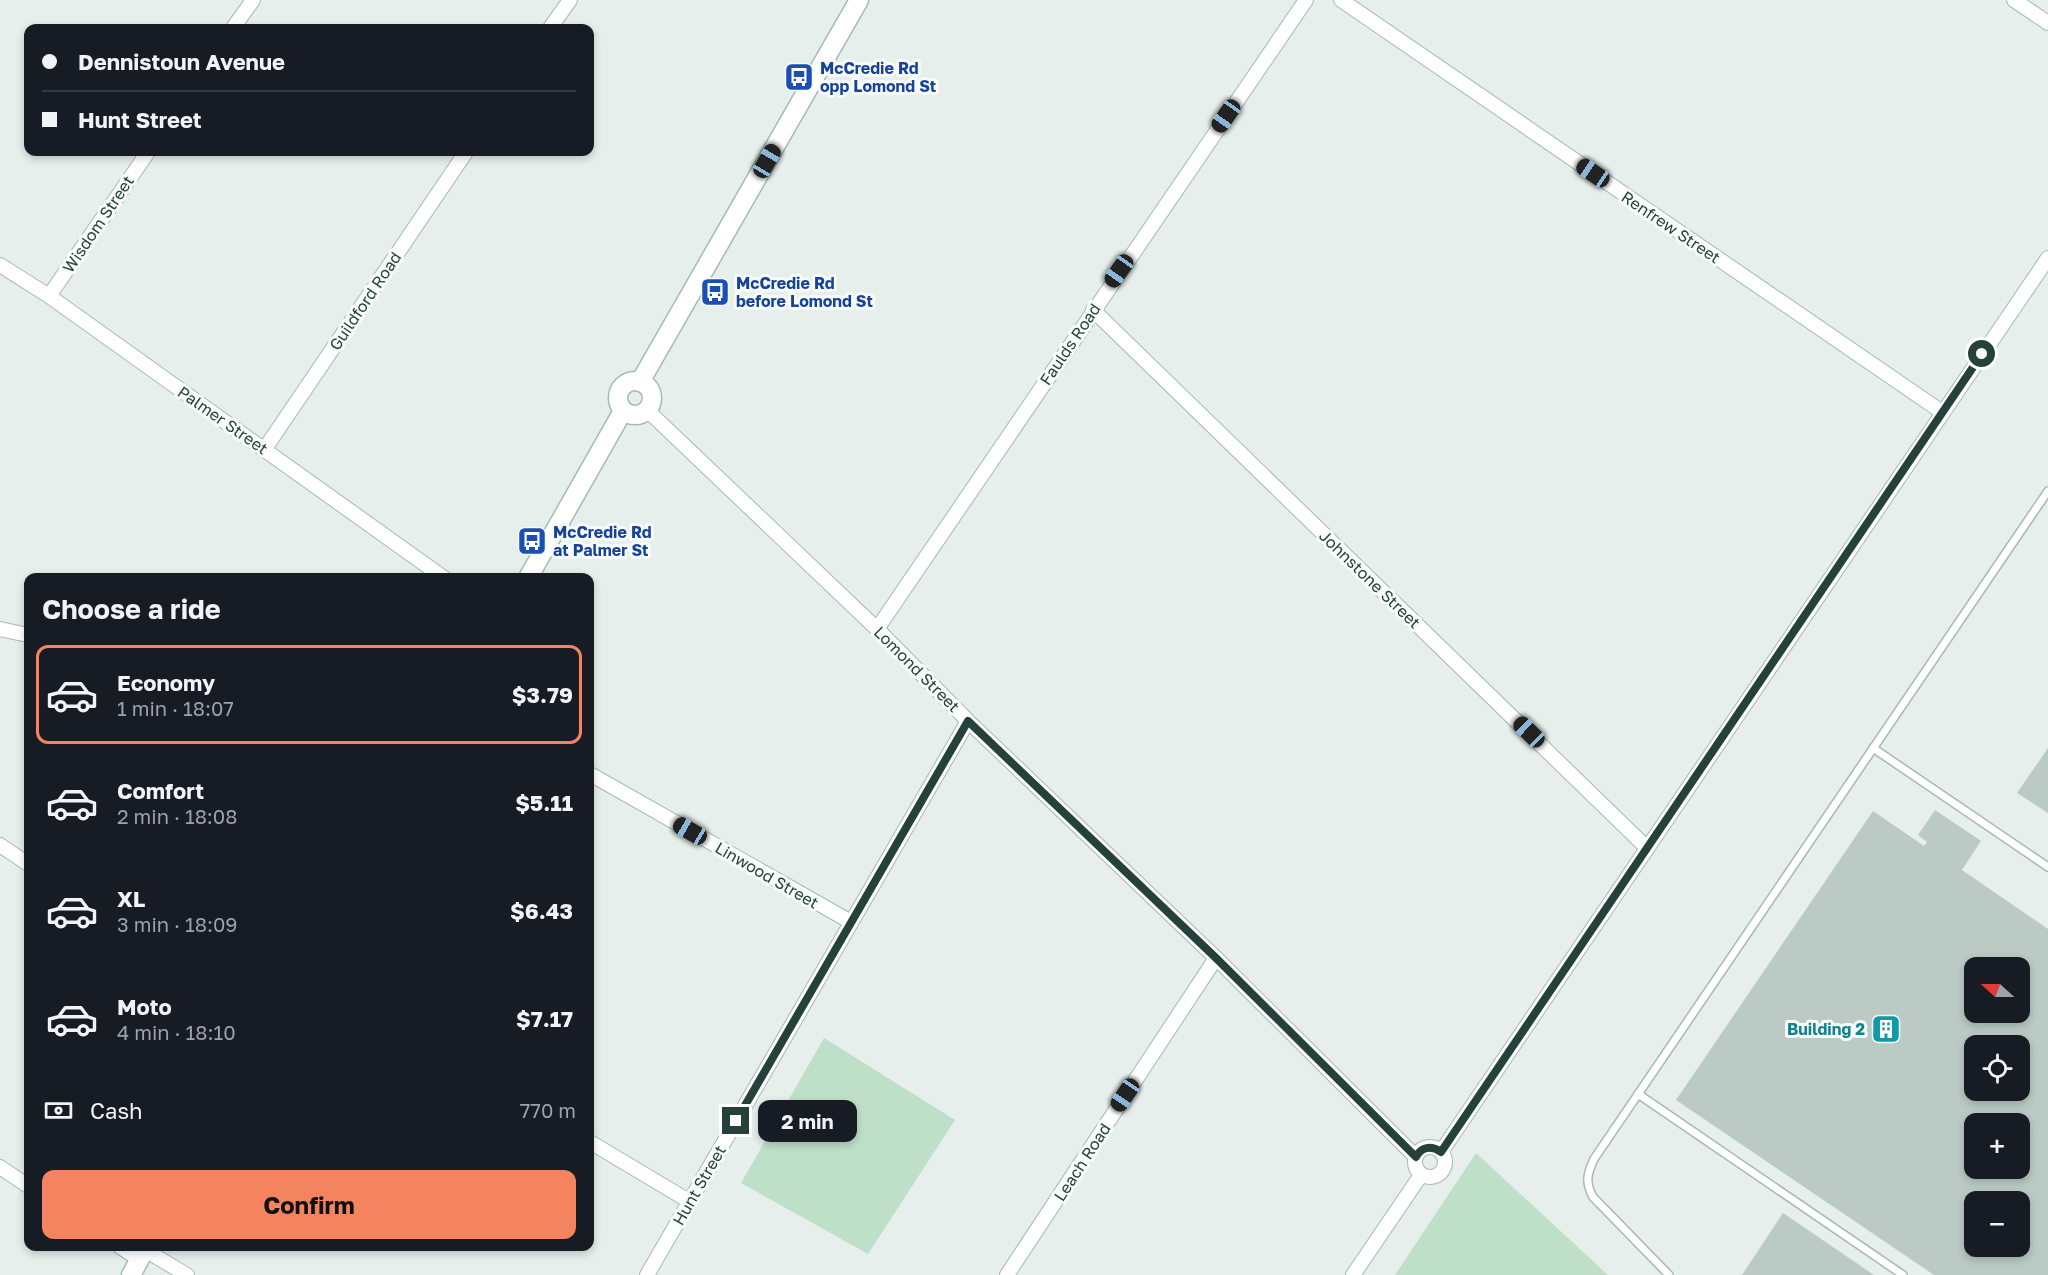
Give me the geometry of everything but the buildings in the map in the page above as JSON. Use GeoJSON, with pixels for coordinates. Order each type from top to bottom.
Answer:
{"type":"FeatureCollection","features":[{"type":"Feature","properties":{"kind":"main road"},"geometry":{"type":"LineString","coordinates":[[640,382],[859,0]]}},
{"type":"Feature","properties":{"kind":"main road"},"geometry":{"type":"LineString","coordinates":[[630,382],[640,382],[649,388],[652,401],[642,414],[633,416],[623,411],[617,399],[620,388],[630,382]]}},
{"type":"Feature","properties":{"kind":"main road"},"geometry":{"type":"LineString","coordinates":[[531,573],[623,411]]}},
{"type":"Feature","properties":{"kind":"street"},"geometry":{"type":"LineString","coordinates":[[236,24],[253,0]]}},
{"type":"Feature","properties":{"kind":"street"},"geometry":{"type":"LineString","coordinates":[[553,24],[570,0]]}},
{"type":"Feature","properties":{"kind":"street","name":"Faulds Road"},"geometry":{"type":"LineString","coordinates":[[877,629],[1305,0]]}},
{"type":"Feature","properties":{"kind":"street","name":"Renfrew Street"},"geometry":{"type":"LineString","coordinates":[[1341,0],[1942,412]]}},
{"type":"Feature","properties":{"kind":"street"},"geometry":{"type":"LineString","coordinates":[[2014,0],[2048,23]]}},
{"type":"Feature","properties":{"kind":"street","name":"Wisdom Street"},"geometry":{"type":"LineString","coordinates":[[49,296],[145,156]]}},
{"type":"Feature","properties":{"kind":"street","name":"Guildford Road"},"geometry":{"type":"LineString","coordinates":[[264,450],[463,156]]}},
{"type":"Feature","properties":{"kind":"street"},"geometry":{"type":"LineString","coordinates":[[1441,1152],[2048,258]]}},
{"type":"Feature","properties":{"kind":"street","name":"Palmer Street"},"geometry":{"type":"LineString","coordinates":[[0,265],[49,296],[437,573]]}},
{"type":"Feature","properties":{"kind":"street","name":"Johnstone Street"},"geometry":{"type":"LineString","coordinates":[[1093,310],[1647,848]]}},
{"type":"Feature","properties":{"kind":"street","name":"Lomond Street"},"geometry":{"type":"LineString","coordinates":[[647,410],[877,629],[968,721],[1216,958],[1416,1157]]}},
{"type":"Feature","properties":{"kind":"street"},"geometry":{"type":"LineString","coordinates":[[0,629],[24,634]]}},
{"type":"Feature","properties":{"kind":"street","name":"Hunt Street"},"geometry":{"type":"LineString","coordinates":[[646,1275],[968,721]]}},
{"type":"Feature","properties":{"kind":"street","name":"Linwood Street"},"geometry":{"type":"LineString","coordinates":[[594,776],[851,922]]}},
{"type":"Feature","properties":{"kind":"street"},"geometry":{"type":"LineString","coordinates":[[0,845],[24,861]]}},
{"type":"Feature","properties":{"kind":"street","name":"Leach Road"},"geometry":{"type":"LineString","coordinates":[[1007,1275],[1216,958]]}},
{"type":"Feature","properties":{"kind":"street"},"geometry":{"type":"LineString","coordinates":[[594,1144],[690,1201]]}},
{"type":"Feature","properties":{"kind":"street"},"geometry":{"type":"LineString","coordinates":[[1432,1147],[1441,1152],[1445,1161],[1443,1170],[1436,1177],[1421,1175],[1415,1167],[1416,1157],[1418,1153],[1432,1147]]}},
{"type":"Feature","properties":{"kind":"street"},"geometry":{"type":"LineString","coordinates":[[0,1167],[24,1183]]}},
{"type":"Feature","properties":{"kind":"street"},"geometry":{"type":"LineString","coordinates":[[1353,1275],[1421,1175]]}},
{"type":"Feature","properties":{"kind":"street"},"geometry":{"type":"LineString","coordinates":[[141,1258],[188,1275]]}},
{"type":"Feature","properties":{"kind":"lane"},"geometry":{"type":"LineString","coordinates":[[1669,1275],[1593,1197],[1587,1186],[1586,1178],[1594,1160],[2048,491]]}},
{"type":"Feature","properties":{"kind":"lane"},"geometry":{"type":"LineString","coordinates":[[1873,748],[2048,867]]}},
{"type":"Feature","properties":{"kind":"lane"},"geometry":{"type":"LineString","coordinates":[[1638,1094],[1903,1275]]}},
{"type":"Feature","properties":{"kind":"green space"},"geometry":{"type":"Polygon","coordinates":[[[824,1038],[955,1120],[868,1254],[741,1183],[824,1038]]]}},
{"type":"Feature","properties":{"kind":"green space"},"geometry":{"type":"Polygon","coordinates":[[[1476,1153],[1608,1275],[1395,1275],[1476,1153]]]}},
{"type":"Feature","properties":{"kind":"place","name":"McCredie Rd opp Lomond St"},"geometry":{"type":"Point","coordinates":[799,77]}},
{"type":"Feature","properties":{"kind":"place","name":"McCredie Rd before Lomond St"},"geometry":{"type":"Point","coordinates":[715,292]}},
{"type":"Feature","properties":{"kind":"place","name":"McCredie Rd at Palmer St"},"geometry":{"type":"Point","coordinates":[532,541]}},
{"type":"Feature","properties":{"kind":"place","name":"Building 2"},"geometry":{"type":"Point","coordinates":[1886,1029]}},
{"type":"Feature","properties":{"kind":"route"},"geometry":{"type":"LineString","coordinates":[[736,1121],[968,721],[1216,958],[1416,1157],[1422,1149],[1432,1147],[1441,1152],[1982,354]]}}]}
